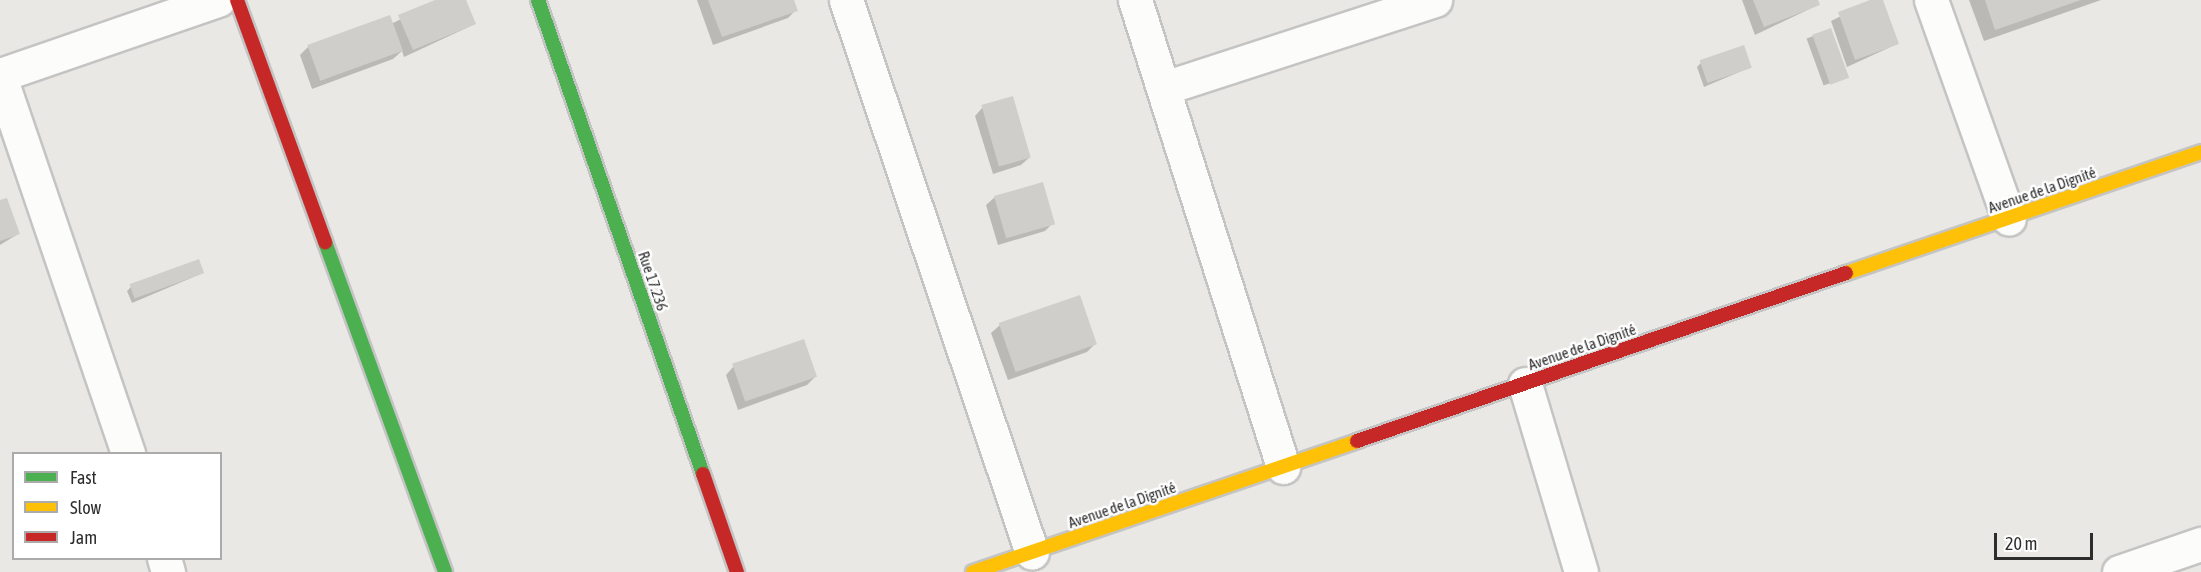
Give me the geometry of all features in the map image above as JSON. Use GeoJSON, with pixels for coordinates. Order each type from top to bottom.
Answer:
{"type":"FeatureCollection","features":[{"type":"Feature","properties":{"kind":"street"},"geometry":{"type":"LineString","coordinates":[[128,452],[0,76],[218,0]]}},
{"type":"Feature","properties":{"kind":"street"},"geometry":{"type":"LineString","coordinates":[[237,0],[445,572]]}},
{"type":"Feature","properties":{"kind":"street","name":"Rue 17.236"},"geometry":{"type":"LineString","coordinates":[[538,0],[737,572]]}},
{"type":"Feature","properties":{"kind":"street"},"geometry":{"type":"LineString","coordinates":[[846,0],[1032,553]]}},
{"type":"Feature","properties":{"kind":"street"},"geometry":{"type":"LineString","coordinates":[[1135,0],[1167,87],[1283,467]]}},
{"type":"Feature","properties":{"kind":"street"},"geometry":{"type":"LineString","coordinates":[[1167,87],[1395,6],[1435,0]]}},
{"type":"Feature","properties":{"kind":"street"},"geometry":{"type":"LineString","coordinates":[[1931,0],[2009,219]]}},
{"type":"Feature","properties":{"kind":"street","name":"Avenue de la Dignité"},"geometry":{"type":"LineString","coordinates":[[973,572],[2201,152]]}},
{"type":"Feature","properties":{"kind":"street"},"geometry":{"type":"LineString","coordinates":[[1525,384],[1581,572]]}},
{"type":"Feature","properties":{"kind":"street"},"geometry":{"type":"LineString","coordinates":[[2119,572],[2201,544]]}},
{"type":"Feature","properties":{"kind":"building"},"geometry":{"type":"Polygon","coordinates":[[[435,0],[466,0],[476,24],[413,50],[398,15],[435,0]]]}},
{"type":"Feature","properties":{"kind":"building"},"geometry":{"type":"Polygon","coordinates":[[[708,0],[794,0],[798,11],[722,37],[708,0]]]}},
{"type":"Feature","properties":{"kind":"building"},"geometry":{"type":"Polygon","coordinates":[[[1753,0],[1818,0],[1820,5],[1764,27],[1753,0]]]}},
{"type":"Feature","properties":{"kind":"building"},"geometry":{"type":"Polygon","coordinates":[[[1870,0],[1883,0],[1899,44],[1855,60],[1838,12],[1870,0]]]}},
{"type":"Feature","properties":{"kind":"building"},"geometry":{"type":"Polygon","coordinates":[[[1985,0],[2081,0],[1995,30],[1985,0]]]}},
{"type":"Feature","properties":{"kind":"building"},"geometry":{"type":"Polygon","coordinates":[[[390,15],[403,51],[320,81],[307,45],[390,15]]]}},
{"type":"Feature","properties":{"kind":"building"},"geometry":{"type":"Polygon","coordinates":[[[1831,28],[1849,78],[1830,85],[1812,35],[1831,28]]]}},
{"type":"Feature","properties":{"kind":"building"},"geometry":{"type":"Polygon","coordinates":[[[1744,45],[1752,68],[1707,83],[1700,60],[1744,45]]]}},
{"type":"Feature","properties":{"kind":"building"},"geometry":{"type":"Polygon","coordinates":[[[1013,96],[1031,158],[999,167],[981,105],[1013,96]]]}},
{"type":"Feature","properties":{"kind":"building"},"geometry":{"type":"Polygon","coordinates":[[[1043,182],[1055,224],[1006,238],[994,196],[1043,182]]]}},
{"type":"Feature","properties":{"kind":"building"},"geometry":{"type":"Polygon","coordinates":[[[7,198],[20,234],[0,241],[0,200],[7,198]]]}},
{"type":"Feature","properties":{"kind":"building"},"geometry":{"type":"Polygon","coordinates":[[[199,259],[204,273],[135,298],[129,284],[199,259]]]}},
{"type":"Feature","properties":{"kind":"building"},"geometry":{"type":"Polygon","coordinates":[[[1080,295],[1097,344],[1016,372],[999,323],[1080,295]]]}},
{"type":"Feature","properties":{"kind":"building"},"geometry":{"type":"Polygon","coordinates":[[[804,339],[817,377],[745,402],[732,364],[804,339]]]}},
{"type":"Feature","properties":{"kind":"traffic: fast"},"geometry":{"type":"LineString","coordinates":[[538,0],[703,474]]}},
{"type":"Feature","properties":{"kind":"traffic: fast"},"geometry":{"type":"LineString","coordinates":[[325,242],[445,572]]}},
{"type":"Feature","properties":{"kind":"traffic: slow"},"geometry":{"type":"LineString","coordinates":[[1846,273],[2201,152]]}},
{"type":"Feature","properties":{"kind":"traffic: slow"},"geometry":{"type":"LineString","coordinates":[[973,572],[1357,441]]}},
{"type":"Feature","properties":{"kind":"traffic: jam"},"geometry":{"type":"LineString","coordinates":[[237,0],[325,242]]}},
{"type":"Feature","properties":{"kind":"traffic: jam"},"geometry":{"type":"LineString","coordinates":[[1357,441],[1846,273]]}},
{"type":"Feature","properties":{"kind":"traffic: jam"},"geometry":{"type":"LineString","coordinates":[[703,474],[737,572]]}}]}
